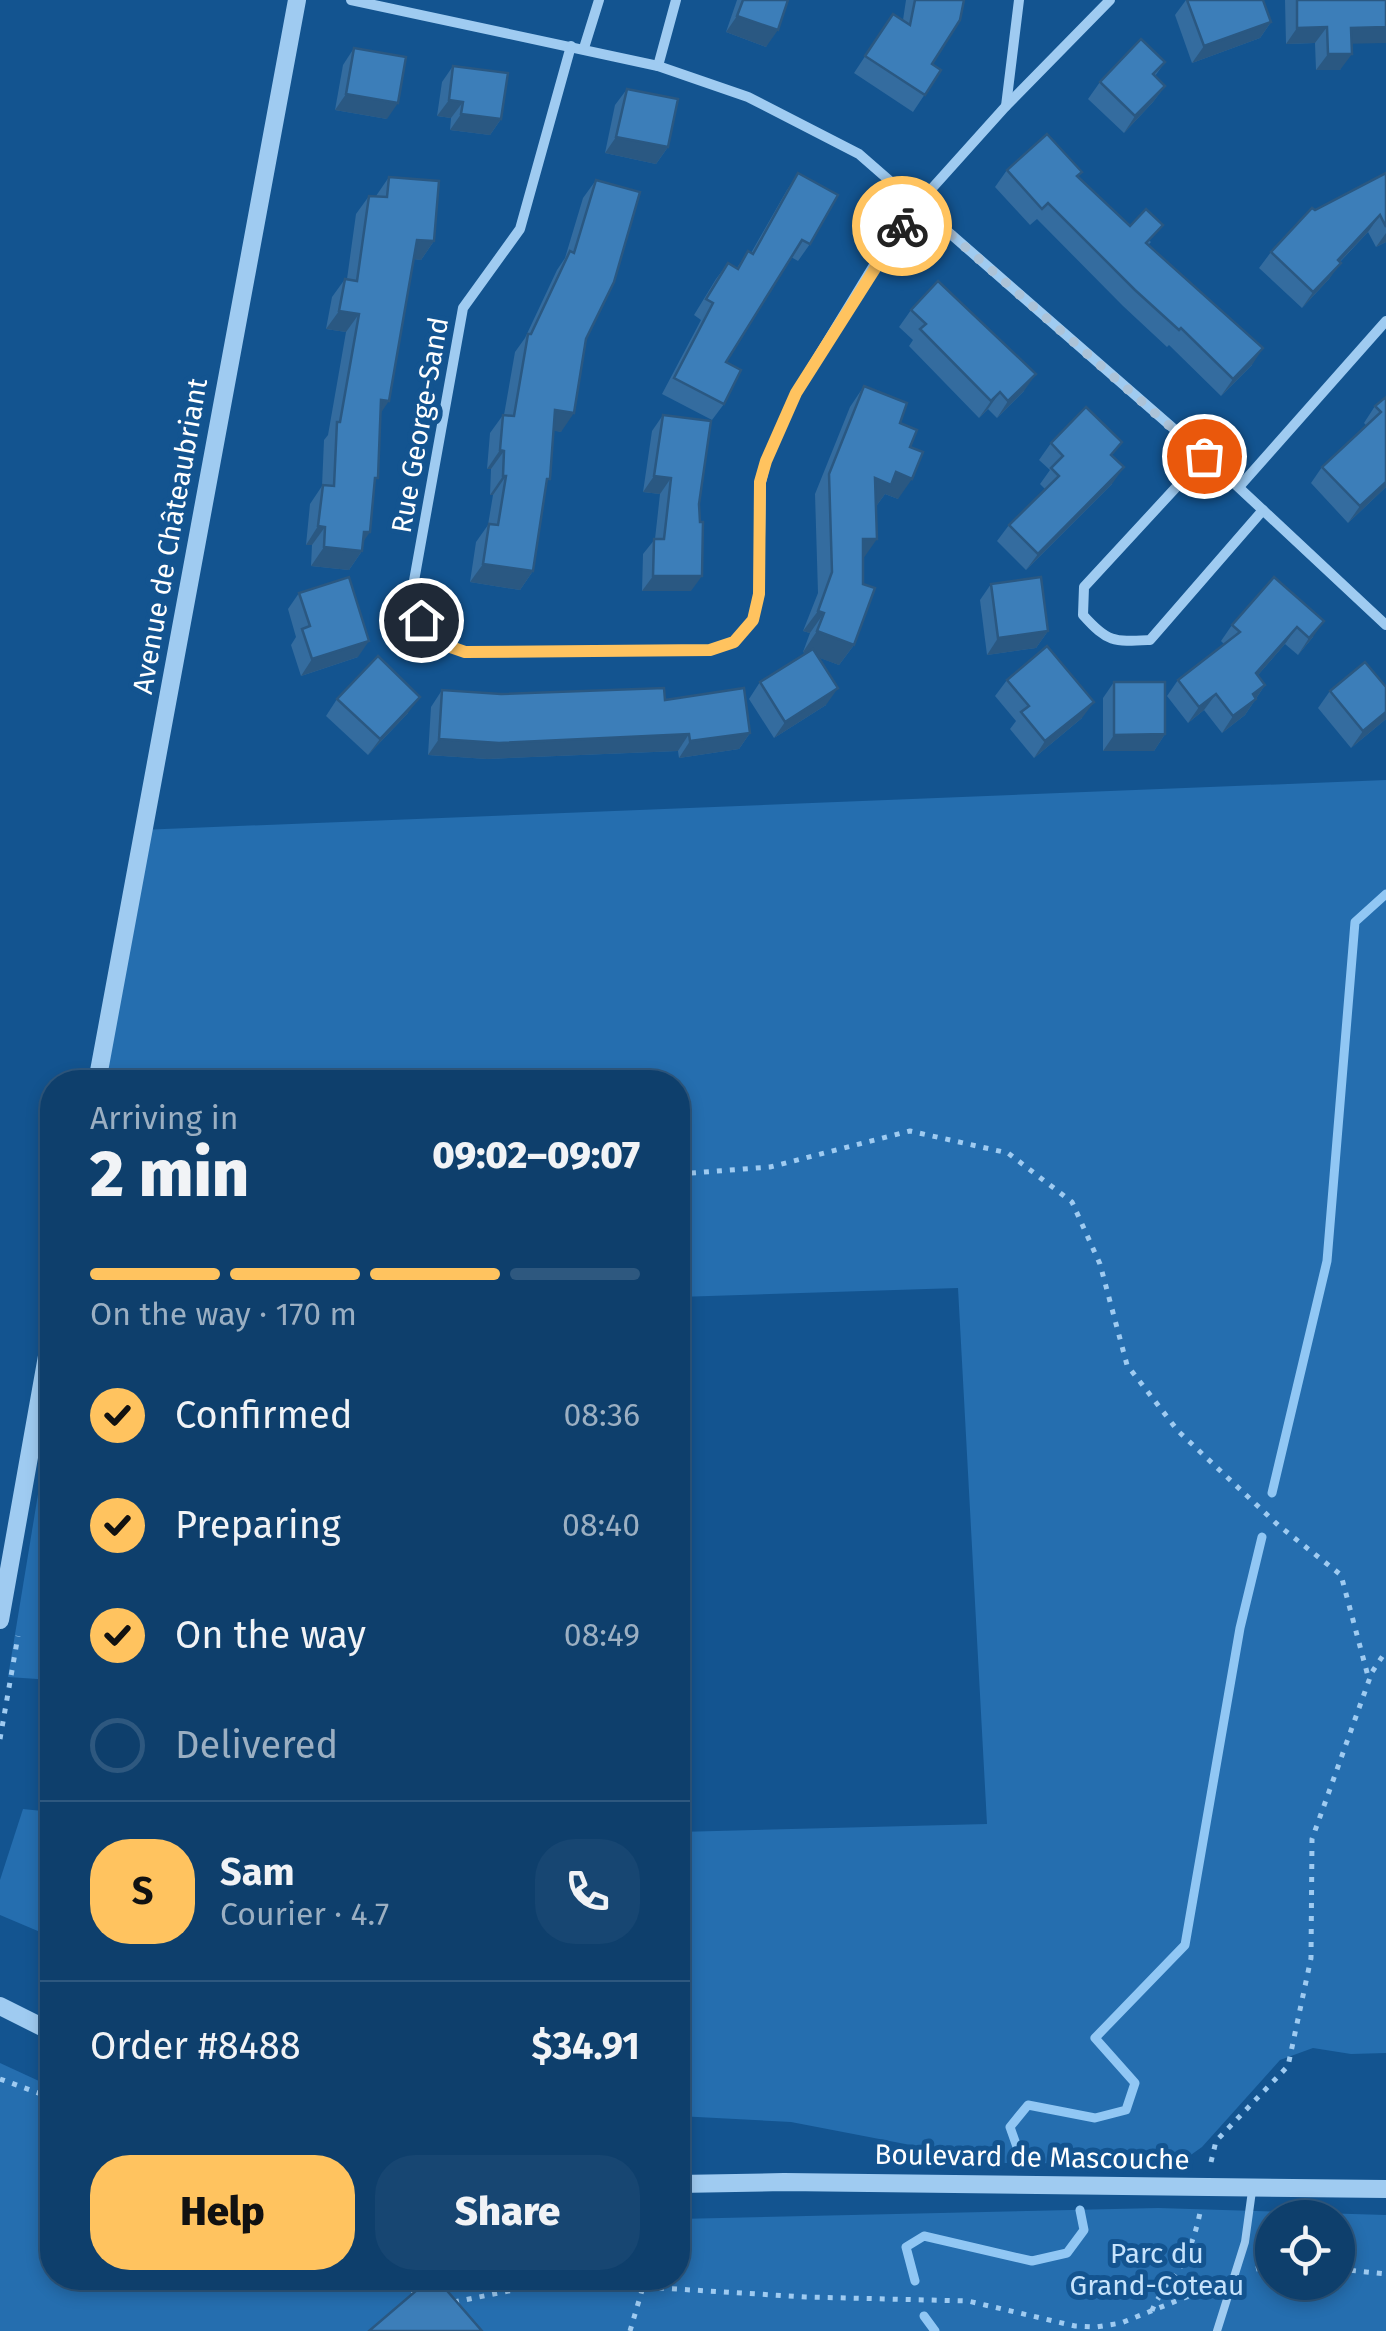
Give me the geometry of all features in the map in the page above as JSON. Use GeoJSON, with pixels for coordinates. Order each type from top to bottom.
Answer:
{"type":"FeatureCollection","features":[{"type":"Feature","properties":{"kind":"street","name":"Avenue de Châteaubriant"},"geometry":{"type":"LineString","coordinates":[[99,1070],[296,0]]}},
{"type":"Feature","properties":{"kind":"street"},"geometry":{"type":"LineString","coordinates":[[351,0],[658,66],[748,96],[858,154],[1239,487],[1386,625]]}},
{"type":"Feature","properties":{"kind":"street"},"geometry":{"type":"LineString","coordinates":[[584,48],[600,0]]}},
{"type":"Feature","properties":{"kind":"street"},"geometry":{"type":"LineString","coordinates":[[658,66],[676,0]]}},
{"type":"Feature","properties":{"kind":"street"},"geometry":{"type":"LineString","coordinates":[[1006,106],[1018,0]]}},
{"type":"Feature","properties":{"kind":"street"},"geometry":{"type":"LineString","coordinates":[[917,205],[1006,106],[1110,0]]}},
{"type":"Feature","properties":{"kind":"street","name":"Rue George-Sand"},"geometry":{"type":"LineString","coordinates":[[571,46],[520,229],[463,308],[412,592],[421,620],[442,644],[465,652],[710,650],[734,642],[753,620],[759,594],[760,482],[766,461],[796,393],[882,252],[917,205]]}},
{"type":"Feature","properties":{"kind":"street"},"geometry":{"type":"LineString","coordinates":[[1239,487],[1386,321]]}},
{"type":"Feature","properties":{"kind":"street"},"geometry":{"type":"LineString","coordinates":[[1204,456],[1084,587],[1083,615],[1097,631],[1113,642],[1150,640],[1263,510]]}},
{"type":"Feature","properties":{"kind":"street"},"geometry":{"type":"LineString","coordinates":[[0,1620],[40,1395]]}},
{"type":"Feature","properties":{"kind":"street"},"geometry":{"type":"LineString","coordinates":[[0,2006],[40,2026]]}},
{"type":"Feature","properties":{"kind":"street","name":"Boulevard de Mascouche"},"geometry":{"type":"LineString","coordinates":[[690,2184],[1386,2189]]}},
{"type":"Feature","properties":{"kind":"lane"},"geometry":{"type":"LineString","coordinates":[[1216,2331],[1245,2242],[1252,2187]]}},
{"type":"Feature","properties":{"kind":"path"},"geometry":{"type":"LineString","coordinates":[[690,1173],[770,1167],[910,1132],[1008,1153],[1072,1202],[1100,1264],[1126,1365],[1178,1430],[1278,1525],[1341,1576],[1370,1680]]}},
{"type":"Feature","properties":{"kind":"path"},"geometry":{"type":"LineString","coordinates":[[1210,2170],[1216,2141],[1288,2066],[1310,1958],[1312,1838],[1370,1680],[1386,1651]]}},
{"type":"Feature","properties":{"kind":"path"},"geometry":{"type":"LineString","coordinates":[[0,1739],[8,1690]]}},
{"type":"Feature","properties":{"kind":"path"},"geometry":{"type":"LineString","coordinates":[[0,2079],[40,2094]]}},
{"type":"Feature","properties":{"kind":"path"},"geometry":{"type":"LineString","coordinates":[[1152,2311],[1180,2268],[1201,2207]]}},
{"type":"Feature","properties":{"kind":"path"},"geometry":{"type":"LineString","coordinates":[[1355,2271],[1386,2274]]}},
{"type":"Feature","properties":{"kind":"path"},"geometry":{"type":"LineString","coordinates":[[412,2290],[424,2294]]}},
{"type":"Feature","properties":{"kind":"path"},"geometry":{"type":"LineString","coordinates":[[441,2298],[459,2303],[518,2290]]}},
{"type":"Feature","properties":{"kind":"path"},"geometry":{"type":"LineString","coordinates":[[630,2331],[642,2290]]}},
{"type":"Feature","properties":{"kind":"path"},"geometry":{"type":"LineString","coordinates":[[690,2290],[968,2301],[1075,2329],[1121,2324],[1179,2300]]}},
{"type":"Feature","properties":{"kind":"green space"},"geometry":{"type":"Polygon","coordinates":[[[1386,780],[1386,2053],[1351,2054],[1313,2048],[1280,2060],[1202,2147],[1178,2164],[1004,2163],[791,2122],[690,2117],[690,1832],[987,1824],[958,1288],[690,1297],[690,1070],[99,1070],[140,830],[1386,780]]]}},
{"type":"Feature","properties":{"kind":"green space"},"geometry":{"type":"Polygon","coordinates":[[[40,1482],[40,1679],[8,1677],[40,1482]]]}},
{"type":"Feature","properties":{"kind":"green space"},"geometry":{"type":"Polygon","coordinates":[[[23,1809],[40,1811],[40,1932],[0,1915],[0,1880],[23,1809]]]}},
{"type":"Feature","properties":{"kind":"green space","name":"Parc du Grand-Coteau"},"geometry":{"type":"Polygon","coordinates":[[[0,2063],[40,2081],[40,2290],[690,2290],[690,2219],[1158,2208],[1255,2211],[1255,2300],[1355,2300],[1355,2214],[1386,2215],[1386,2331],[0,2331],[0,2063]]]}},
{"type":"Feature","properties":{"kind":"building"},"geometry":{"type":"Polygon","coordinates":[[[743,0],[788,0],[778,30],[737,16],[743,0]]]}},
{"type":"Feature","properties":{"kind":"building"},"geometry":{"type":"Polygon","coordinates":[[[915,0],[964,0],[960,20],[932,64],[941,70],[925,95],[865,56],[893,14],[910,25],[915,0]]]}},
{"type":"Feature","properties":{"kind":"building"},"geometry":{"type":"Polygon","coordinates":[[[1187,0],[1263,0],[1271,22],[1204,46],[1187,0]]]}},
{"type":"Feature","properties":{"kind":"building"},"geometry":{"type":"Polygon","coordinates":[[[1297,0],[1386,0],[1386,27],[1351,28],[1352,54],[1328,54],[1327,27],[1297,28],[1297,0]]]}},
{"type":"Feature","properties":{"kind":"building"},"geometry":{"type":"Polygon","coordinates":[[[1141,39],[1165,62],[1153,74],[1165,86],[1135,116],[1100,82],[1141,39]]]}},
{"type":"Feature","properties":{"kind":"building"},"geometry":{"type":"Polygon","coordinates":[[[354,48],[406,57],[398,103],[346,94],[354,48]]]}},
{"type":"Feature","properties":{"kind":"building"},"geometry":{"type":"Polygon","coordinates":[[[453,66],[508,73],[501,119],[461,114],[463,102],[449,100],[453,66]]]}},
{"type":"Feature","properties":{"kind":"building"},"geometry":{"type":"Polygon","coordinates":[[[627,89],[678,99],[668,147],[616,137],[627,89]]]}},
{"type":"Feature","properties":{"kind":"building"},"geometry":{"type":"Polygon","coordinates":[[[1047,134],[1082,172],[1077,176],[1130,226],[1146,209],[1163,225],[1146,243],[1263,348],[1233,379],[1135,290],[1048,203],[1042,209],[1007,170],[1047,134]]]}},
{"type":"Feature","properties":{"kind":"building"},"geometry":{"type":"Polygon","coordinates":[[[798,173],[838,195],[810,244],[802,240],[726,362],[741,370],[724,404],[674,378],[713,303],[706,299],[728,263],[738,269],[748,251],[753,254],[798,173]]]}},
{"type":"Feature","properties":{"kind":"building"},"geometry":{"type":"Polygon","coordinates":[[[1386,173],[1386,227],[1380,215],[1313,292],[1271,252],[1312,208],[1315,210],[1386,173]]]}},
{"type":"Feature","properties":{"kind":"building"},"geometry":{"type":"Polygon","coordinates":[[[389,177],[439,181],[434,241],[417,240],[389,401],[381,400],[378,478],[370,532],[364,532],[362,551],[324,547],[325,527],[318,526],[323,485],[334,486],[337,422],[359,314],[339,311],[345,279],[357,281],[369,196],[387,197],[389,177]]]}},
{"type":"Feature","properties":{"kind":"building"},"geometry":{"type":"Polygon","coordinates":[[[596,180],[640,192],[614,282],[586,339],[574,413],[555,410],[550,479],[533,571],[483,564],[489,524],[498,525],[506,476],[504,451],[500,450],[503,415],[514,416],[528,334],[570,251],[574,253],[596,180]]]}},
{"type":"Feature","properties":{"kind":"building"},"geometry":{"type":"Polygon","coordinates":[[[938,281],[1036,374],[1008,401],[1000,392],[991,401],[920,329],[926,324],[911,310],[938,281]]]}},
{"type":"Feature","properties":{"kind":"building"},"geometry":{"type":"Polygon","coordinates":[[[864,386],[907,403],[900,423],[917,430],[910,447],[923,452],[912,479],[896,472],[891,485],[875,478],[877,539],[863,539],[863,584],[875,588],[854,645],[817,631],[824,613],[818,611],[832,572],[829,474],[864,386]]]}},
{"type":"Feature","properties":{"kind":"building"},"geometry":{"type":"Polygon","coordinates":[[[1386,397],[1386,482],[1360,506],[1322,467],[1381,412],[1375,406],[1386,397]]]}},
{"type":"Feature","properties":{"kind":"building"},"geometry":{"type":"Polygon","coordinates":[[[1086,407],[1122,442],[1111,455],[1124,467],[1038,554],[1009,525],[1059,476],[1051,468],[1063,456],[1051,443],[1086,407]]]}},
{"type":"Feature","properties":{"kind":"building"},"geometry":{"type":"Polygon","coordinates":[[[663,415],[711,421],[699,504],[703,522],[702,576],[653,576],[654,539],[664,539],[671,478],[654,476],[663,415]]]}},
{"type":"Feature","properties":{"kind":"building"},"geometry":{"type":"Polygon","coordinates":[[[349,577],[369,641],[312,659],[302,629],[310,626],[299,593],[349,577]]]}},
{"type":"Feature","properties":{"kind":"building"},"geometry":{"type":"Polygon","coordinates":[[[1041,577],[1048,631],[998,638],[991,584],[1041,577]]]}},
{"type":"Feature","properties":{"kind":"building"},"geometry":{"type":"Polygon","coordinates":[[[1274,577],[1324,621],[1309,638],[1297,627],[1256,673],[1265,685],[1253,694],[1256,699],[1233,716],[1216,694],[1199,707],[1178,680],[1240,632],[1232,625],[1274,577]]]}},
{"type":"Feature","properties":{"kind":"building"},"geometry":{"type":"Polygon","coordinates":[[[1047,646],[1094,702],[1045,741],[1021,712],[1029,706],[1007,680],[1047,646]]]}},
{"type":"Feature","properties":{"kind":"building"},"geometry":{"type":"Polygon","coordinates":[[[813,649],[838,688],[785,722],[760,682],[813,649]]]}},
{"type":"Feature","properties":{"kind":"building"},"geometry":{"type":"Polygon","coordinates":[[[378,656],[420,697],[380,739],[337,699],[378,656]]]}},
{"type":"Feature","properties":{"kind":"building"},"geometry":{"type":"Polygon","coordinates":[[[1365,662],[1386,687],[1386,712],[1363,731],[1330,691],[1365,662]]]}},
{"type":"Feature","properties":{"kind":"building"},"geometry":{"type":"Polygon","coordinates":[[[1114,682],[1165,682],[1165,734],[1114,735],[1114,682]]]}},
{"type":"Feature","properties":{"kind":"building"},"geometry":{"type":"Polygon","coordinates":[[[664,688],[665,700],[744,688],[750,733],[690,741],[689,734],[499,743],[439,739],[442,690],[501,694],[664,688]]]}},
{"type":"Feature","properties":{"kind":"building"},"geometry":{"type":"Polygon","coordinates":[[[417,2290],[446,2290],[482,2331],[369,2331],[417,2290]]]}},
{"type":"Feature","properties":{"kind":"waterway"},"geometry":{"type":"LineString","coordinates":[[1272,1493],[1327,1261],[1355,922],[1386,894]]}},
{"type":"Feature","properties":{"kind":"waterway"},"geometry":{"type":"LineString","coordinates":[[1022,2161],[1010,2127],[1028,2105],[1095,2118],[1126,2110],[1135,2083],[1095,2038],[1185,1945],[1240,1628],[1262,1537]]}},
{"type":"Feature","properties":{"kind":"waterway"},"geometry":{"type":"LineString","coordinates":[[915,2281],[906,2247],[924,2236],[1032,2261],[1067,2253],[1084,2230],[1080,2210]]}},
{"type":"Feature","properties":{"kind":"waterway"},"geometry":{"type":"LineString","coordinates":[[924,2316],[935,2331]]}},
{"type":"Feature","properties":{"kind":"way so far"},"geometry":{"type":"LineString","coordinates":[[902,226],[917,205],[1204,456]]}},
{"type":"Feature","properties":{"kind":"route"},"geometry":{"type":"LineString","coordinates":[[421,620],[442,644],[465,652],[710,650],[734,642],[753,620],[759,594],[760,482],[766,461],[796,393],[902,226]]}}]}
